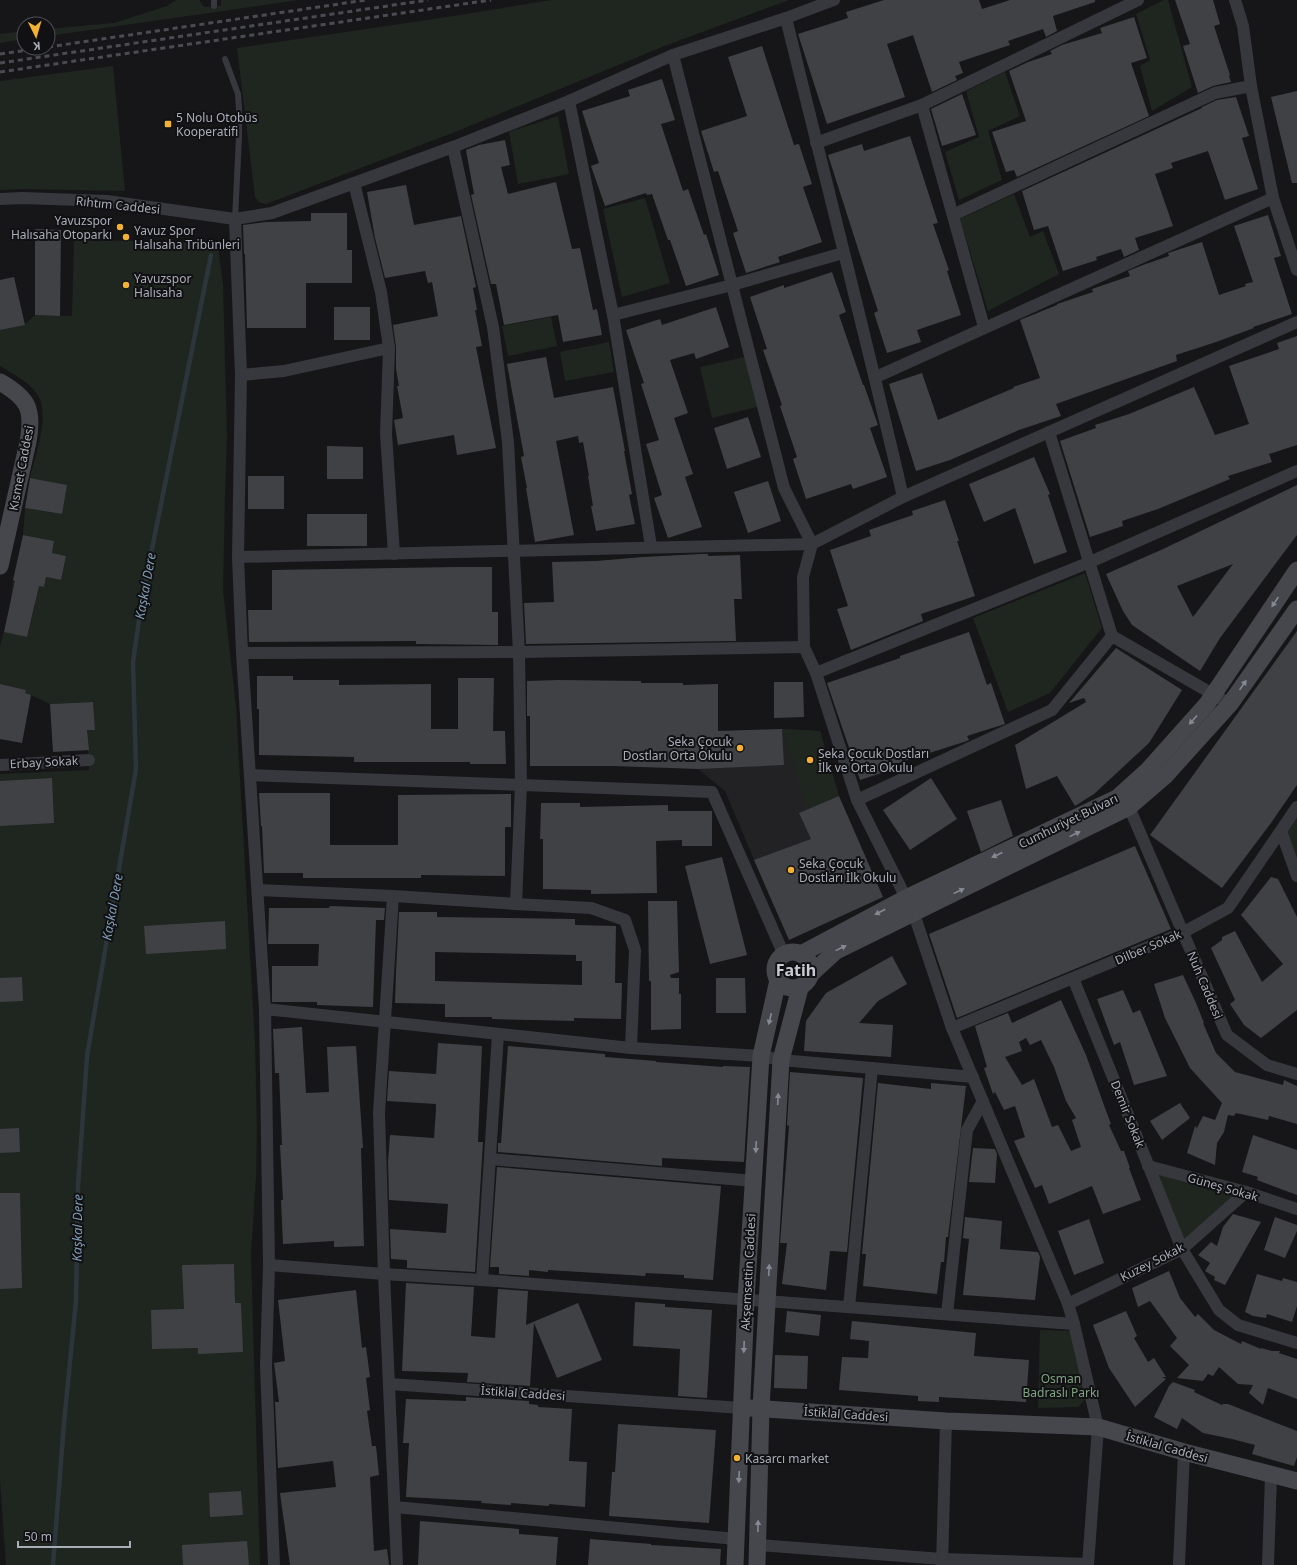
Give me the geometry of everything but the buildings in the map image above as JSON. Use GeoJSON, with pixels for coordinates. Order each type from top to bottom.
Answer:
{"type":"FeatureCollection","features":[{"type":"Feature","properties":{"kind":"main road","name":"Kısmet Caddesi"},"geometry":{"type":"LineString","coordinates":[[0,382],[16,391],[25,402],[29,412],[30,422],[28,442],[3,536],[0,566]]}},
{"type":"Feature","properties":{"kind":"main road","name":"Cumhuriyet Bulvarı"},"geometry":{"type":"LineString","coordinates":[[801,954],[906,898],[1123,803],[1148,770],[1213,695],[1297,570]]}},
{"type":"Feature","properties":{"kind":"main road","name":"Cumhuriyet Bulvarı"},"geometry":{"type":"LineString","coordinates":[[812,973],[836,951],[914,914],[1123,803],[1165,776],[1230,704],[1297,609]]}},
{"type":"Feature","properties":{"kind":"main road"},"geometry":{"type":"LineString","coordinates":[[789,952],[801,954],[810,962],[812,973],[808,982],[800,988],[788,988],[778,980],[776,975],[776,963],[784,954],[789,952]]}},
{"type":"Feature","properties":{"kind":"main road","name":"Akşemsettin Caddesi"},"geometry":{"type":"LineString","coordinates":[[735,1565],[746,1300],[761,1056],[778,980]]}},
{"type":"Feature","properties":{"kind":"main road","name":"Akşemsettin Caddesi"},"geometry":{"type":"LineString","coordinates":[[757,1565],[761,1408],[781,1060],[800,988]]}},
{"type":"Feature","properties":{"kind":"main road","name":"İstiklal Caddesi"},"geometry":{"type":"LineString","coordinates":[[742,1408],[761,1408],[946,1421],[1098,1428],[1297,1482]]}},
{"type":"Feature","properties":{"kind":"street","name":"Rıhtım Caddesi"},"geometry":{"type":"LineString","coordinates":[[0,198],[107,202],[235,219],[272,213],[453,147],[569,101],[673,55],[786,18],[834,0]]}},
{"type":"Feature","properties":{"kind":"street"},"geometry":{"type":"LineString","coordinates":[[816,143],[922,104],[1138,0]]}},
{"type":"Feature","properties":{"kind":"street"},"geometry":{"type":"LineString","coordinates":[[1235,0],[1243,26],[1251,86],[1273,198],[1297,270]]}},
{"type":"Feature","properties":{"kind":"street"},"geometry":{"type":"LineString","coordinates":[[786,18],[843,254],[876,376],[903,497]]}},
{"type":"Feature","properties":{"kind":"street"},"geometry":{"type":"LineString","coordinates":[[673,55],[784,488],[812,544],[803,577],[804,647],[816,673],[857,800],[914,914],[952,1028],[1068,1304],[1098,1428],[1088,1564],[942,1562],[758,1545]]}},
{"type":"Feature","properties":{"kind":"street"},"geometry":{"type":"LineString","coordinates":[[953,215],[1215,93],[1251,86]]}},
{"type":"Feature","properties":{"kind":"street"},"geometry":{"type":"LineString","coordinates":[[569,101],[613,315],[651,546]]}},
{"type":"Feature","properties":{"kind":"street"},"geometry":{"type":"LineString","coordinates":[[922,104],[984,327]]}},
{"type":"Feature","properties":{"kind":"street"},"geometry":{"type":"LineString","coordinates":[[453,147],[492,327],[508,442],[519,652],[521,784],[516,904]]}},
{"type":"Feature","properties":{"kind":"street"},"geometry":{"type":"LineString","coordinates":[[354,183],[381,292],[389,348],[386,434],[394,554]]}},
{"type":"Feature","properties":{"kind":"street"},"geometry":{"type":"LineString","coordinates":[[876,376],[1273,198]]}},
{"type":"Feature","properties":{"kind":"street"},"geometry":{"type":"LineString","coordinates":[[235,219],[241,374],[238,558],[242,652],[265,1009],[269,1265],[266,1366],[274,1565]]}},
{"type":"Feature","properties":{"kind":"street"},"geometry":{"type":"LineString","coordinates":[[613,315],[732,285],[843,254]]}},
{"type":"Feature","properties":{"kind":"street"},"geometry":{"type":"LineString","coordinates":[[238,558],[651,546],[812,544],[903,497],[1297,322]]}},
{"type":"Feature","properties":{"kind":"street"},"geometry":{"type":"LineString","coordinates":[[241,374],[284,371],[389,348]]}},
{"type":"Feature","properties":{"kind":"street"},"geometry":{"type":"LineString","coordinates":[[1049,432],[1112,636],[1230,704]]}},
{"type":"Feature","properties":{"kind":"street"},"geometry":{"type":"LineString","coordinates":[[816,673],[1090,562],[1297,471]]}},
{"type":"Feature","properties":{"kind":"street"},"geometry":{"type":"LineString","coordinates":[[857,800],[1052,710],[1112,636]]}},
{"type":"Feature","properties":{"kind":"street"},"geometry":{"type":"LineString","coordinates":[[242,652],[519,652],[804,647]]}},
{"type":"Feature","properties":{"kind":"street","name":"Erbay Sokak"},"geometry":{"type":"LineString","coordinates":[[0,765],[89,760]]}},
{"type":"Feature","properties":{"kind":"street"},"geometry":{"type":"LineString","coordinates":[[250,775],[712,792],[784,954]]}},
{"type":"Feature","properties":{"kind":"street","name":"Nuh Caddesi"},"geometry":{"type":"LineString","coordinates":[[1123,803],[1227,1035],[1267,1065],[1297,1074]]}},
{"type":"Feature","properties":{"kind":"street","name":"Dilber Sokak"},"geometry":{"type":"LineString","coordinates":[[952,1028],[1182,933],[1228,908],[1297,807]]}},
{"type":"Feature","properties":{"kind":"street"},"geometry":{"type":"LineString","coordinates":[[1281,831],[1297,876]]}},
{"type":"Feature","properties":{"kind":"street"},"geometry":{"type":"LineString","coordinates":[[258,890],[393,896],[591,908],[626,920],[635,950],[631,1048]]}},
{"type":"Feature","properties":{"kind":"street"},"geometry":{"type":"LineString","coordinates":[[393,896],[379,1113],[384,1274],[397,1565]]}},
{"type":"Feature","properties":{"kind":"street","name":"Demir Sokak"},"geometry":{"type":"LineString","coordinates":[[1073,978],[1182,1250],[1219,1310],[1238,1325],[1297,1343]]}},
{"type":"Feature","properties":{"kind":"street"},"geometry":{"type":"LineString","coordinates":[[265,1009],[384,1023],[631,1048],[761,1056],[781,1060],[973,1077]]}},
{"type":"Feature","properties":{"kind":"street"},"geometry":{"type":"LineString","coordinates":[[482,1280],[498,1034]]}},
{"type":"Feature","properties":{"kind":"street"},"geometry":{"type":"LineString","coordinates":[[849,1307],[872,1068]]}},
{"type":"Feature","properties":{"kind":"street"},"geometry":{"type":"LineString","coordinates":[[947,1314],[967,1130],[983,1101]]}},
{"type":"Feature","properties":{"kind":"street"},"geometry":{"type":"LineString","coordinates":[[490,1159],[754,1181]]}},
{"type":"Feature","properties":{"kind":"street","name":"Güneş Sokak"},"geometry":{"type":"LineString","coordinates":[[1148,1166],[1246,1192],[1297,1209]]}},
{"type":"Feature","properties":{"kind":"street","name":"Kuzey Sokak"},"geometry":{"type":"LineString","coordinates":[[1068,1304],[1182,1250],[1246,1192]]}},
{"type":"Feature","properties":{"kind":"street"},"geometry":{"type":"LineString","coordinates":[[269,1265],[1074,1324]]}},
{"type":"Feature","properties":{"kind":"street","name":"İstiklal Caddesi"},"geometry":{"type":"LineString","coordinates":[[389,1384],[742,1408]]}},
{"type":"Feature","properties":{"kind":"street"},"geometry":{"type":"LineString","coordinates":[[942,1562],[946,1421]]}},
{"type":"Feature","properties":{"kind":"street"},"geometry":{"type":"LineString","coordinates":[[1179,1565],[1184,1452]]}},
{"type":"Feature","properties":{"kind":"street"},"geometry":{"type":"LineString","coordinates":[[1268,1565],[1271,1475]]}},
{"type":"Feature","properties":{"kind":"street"},"geometry":{"type":"LineString","coordinates":[[395,1508],[736,1539]]}},
{"type":"Feature","properties":{"kind":"lane"},"geometry":{"type":"LineString","coordinates":[[225,59],[238,94],[239,109],[235,219]]}},
{"type":"Feature","properties":{"kind":"shaded area","name":"Seka Çocuk Dostları İlk ve Orta Okulu"},"geometry":{"type":"Polygon","coordinates":[[[782,729],[820,731],[839,796],[800,813],[829,881],[774,907],[725,791],[698,769],[698,732],[782,729]]]}},
{"type":"Feature","properties":{"kind":"green space"},"geometry":{"type":"Polygon","coordinates":[[[176,0],[199,0],[204,7],[221,6],[221,0],[299,0],[56,35],[56,28],[114,23],[167,6],[176,0]]]}},
{"type":"Feature","properties":{"kind":"green space"},"geometry":{"type":"Polygon","coordinates":[[[551,0],[789,0],[667,45],[450,134],[266,204],[259,202],[255,197],[237,48],[551,0]]]}},
{"type":"Feature","properties":{"kind":"green space"},"geometry":{"type":"Polygon","coordinates":[[[1164,0],[1168,0],[1192,87],[1152,111],[1140,66],[1150,60],[1136,14],[1164,0]]]}},
{"type":"Feature","properties":{"kind":"green space"},"geometry":{"type":"Polygon","coordinates":[[[16,32],[16,40],[0,43],[0,34],[16,32]]]}},
{"type":"Feature","properties":{"kind":"green space"},"geometry":{"type":"Polygon","coordinates":[[[113,66],[125,191],[0,190],[0,81],[113,66]]]}},
{"type":"Feature","properties":{"kind":"green space"},"geometry":{"type":"Polygon","coordinates":[[[1005,72],[1020,116],[988,131],[1002,180],[959,200],[945,152],[979,137],[966,91],[1005,72]]]}},
{"type":"Feature","properties":{"kind":"green space"},"geometry":{"type":"Polygon","coordinates":[[[558,116],[569,174],[518,184],[509,132],[558,116]]]}},
{"type":"Feature","properties":{"kind":"green space"},"geometry":{"type":"Polygon","coordinates":[[[1014,194],[1030,237],[1043,231],[1059,274],[988,311],[960,219],[1014,194]]]}},
{"type":"Feature","properties":{"kind":"green space"},"geometry":{"type":"Polygon","coordinates":[[[645,198],[670,283],[622,297],[603,209],[645,198]]]}},
{"type":"Feature","properties":{"kind":"green space"},"geometry":{"type":"Polygon","coordinates":[[[74,240],[202,242],[218,247],[223,284],[227,436],[223,590],[236,707],[255,1043],[257,1132],[256,1178],[251,1254],[260,1565],[6,1565],[0,1480],[0,774],[89,770],[87,730],[95,730],[93,702],[50,704],[25,693],[25,690],[0,684],[0,646],[4,631],[27,637],[35,605],[11,599],[13,580],[44,587],[46,577],[61,580],[66,556],[52,553],[54,541],[23,535],[25,508],[61,514],[67,485],[30,478],[41,435],[43,412],[41,402],[37,394],[29,385],[0,366],[0,330],[24,325],[35,315],[72,316],[74,240]]]}},
{"type":"Feature","properties":{"kind":"green space"},"geometry":{"type":"Polygon","coordinates":[[[551,317],[557,346],[508,356],[502,326],[551,317]]]}},
{"type":"Feature","properties":{"kind":"green space"},"geometry":{"type":"Polygon","coordinates":[[[609,342],[614,372],[565,381],[560,352],[609,342]]]}},
{"type":"Feature","properties":{"kind":"green space"},"geometry":{"type":"Polygon","coordinates":[[[745,357],[757,407],[712,418],[700,367],[745,357]]]}},
{"type":"Feature","properties":{"kind":"green space"},"geometry":{"type":"Polygon","coordinates":[[[1085,573],[1102,628],[1050,693],[1008,712],[973,618],[1085,573]]]}},
{"type":"Feature","properties":{"kind":"green space","name":"Seka Çocuk Dostları İlk ve Orta Okulu"},"geometry":{"type":"Polygon","coordinates":[[[782,729],[820,731],[839,796],[807,810],[782,729]]]}},
{"type":"Feature","properties":{"kind":"green space"},"geometry":{"type":"Polygon","coordinates":[[[1297,807],[1297,876],[1281,831],[1297,807]]]}},
{"type":"Feature","properties":{"kind":"green space"},"geometry":{"type":"Polygon","coordinates":[[[1148,1166],[1246,1192],[1182,1249],[1148,1166]]]}},
{"type":"Feature","properties":{"kind":"green space","name":"Osman Badraslı Parkı"},"geometry":{"type":"Polygon","coordinates":[[[1040,1330],[1071,1331],[1088,1396],[1078,1407],[1038,1408],[1040,1330]]]}},
{"type":"Feature","properties":{"kind":"waterway","name":"Kaşkal Dere"},"geometry":{"type":"LineString","coordinates":[[53,1565],[64,1423],[76,1301],[78,1186],[87,1056],[136,769],[133,662],[142,599],[211,255]]}},
{"type":"Feature","properties":{"kind":"railway"},"geometry":{"type":"LineString","coordinates":[[56,46],[366,0]]}},
{"type":"Feature","properties":{"kind":"railway"},"geometry":{"type":"LineString","coordinates":[[0,63],[428,0]]}},
{"type":"Feature","properties":{"kind":"railway"},"geometry":{"type":"LineString","coordinates":[[0,72],[491,0]]}},
{"type":"Feature","properties":{"kind":"railway"},"geometry":{"type":"LineString","coordinates":[[0,54],[16,52]]}},
{"type":"Feature","properties":{"kind":"place","name":"5 Nolu Otobüs Kooperatifi"},"geometry":{"type":"Point","coordinates":[168,124]}},
{"type":"Feature","properties":{"kind":"place","name":"Yavuzspor Halısaha Otoparkı"},"geometry":{"type":"Point","coordinates":[120,227]}},
{"type":"Feature","properties":{"kind":"place","name":"Yavuz Spor Halısaha Tribünleri"},"geometry":{"type":"Point","coordinates":[126,237]}},
{"type":"Feature","properties":{"kind":"place","name":"Yavuzspor Halısaha"},"geometry":{"type":"Point","coordinates":[126,285]}},
{"type":"Feature","properties":{"kind":"place","name":"Seka Çocuk Dostları Orta Okulu"},"geometry":{"type":"Point","coordinates":[740,748]}},
{"type":"Feature","properties":{"kind":"place","name":"Seka Çocuk Dostları İlk ve Orta Okulu"},"geometry":{"type":"Point","coordinates":[810,760]}},
{"type":"Feature","properties":{"kind":"place","name":"Seka Çocuk Dostları İlk Okulu"},"geometry":{"type":"Point","coordinates":[791,870]}},
{"type":"Feature","properties":{"kind":"place","name":"Kasarcı market"},"geometry":{"type":"Point","coordinates":[737,1458]}},
{"type":"Feature","properties":{"kind":"district","name":"Fatih"},"geometry":{"type":"Point","coordinates":[796,970]}}]}
